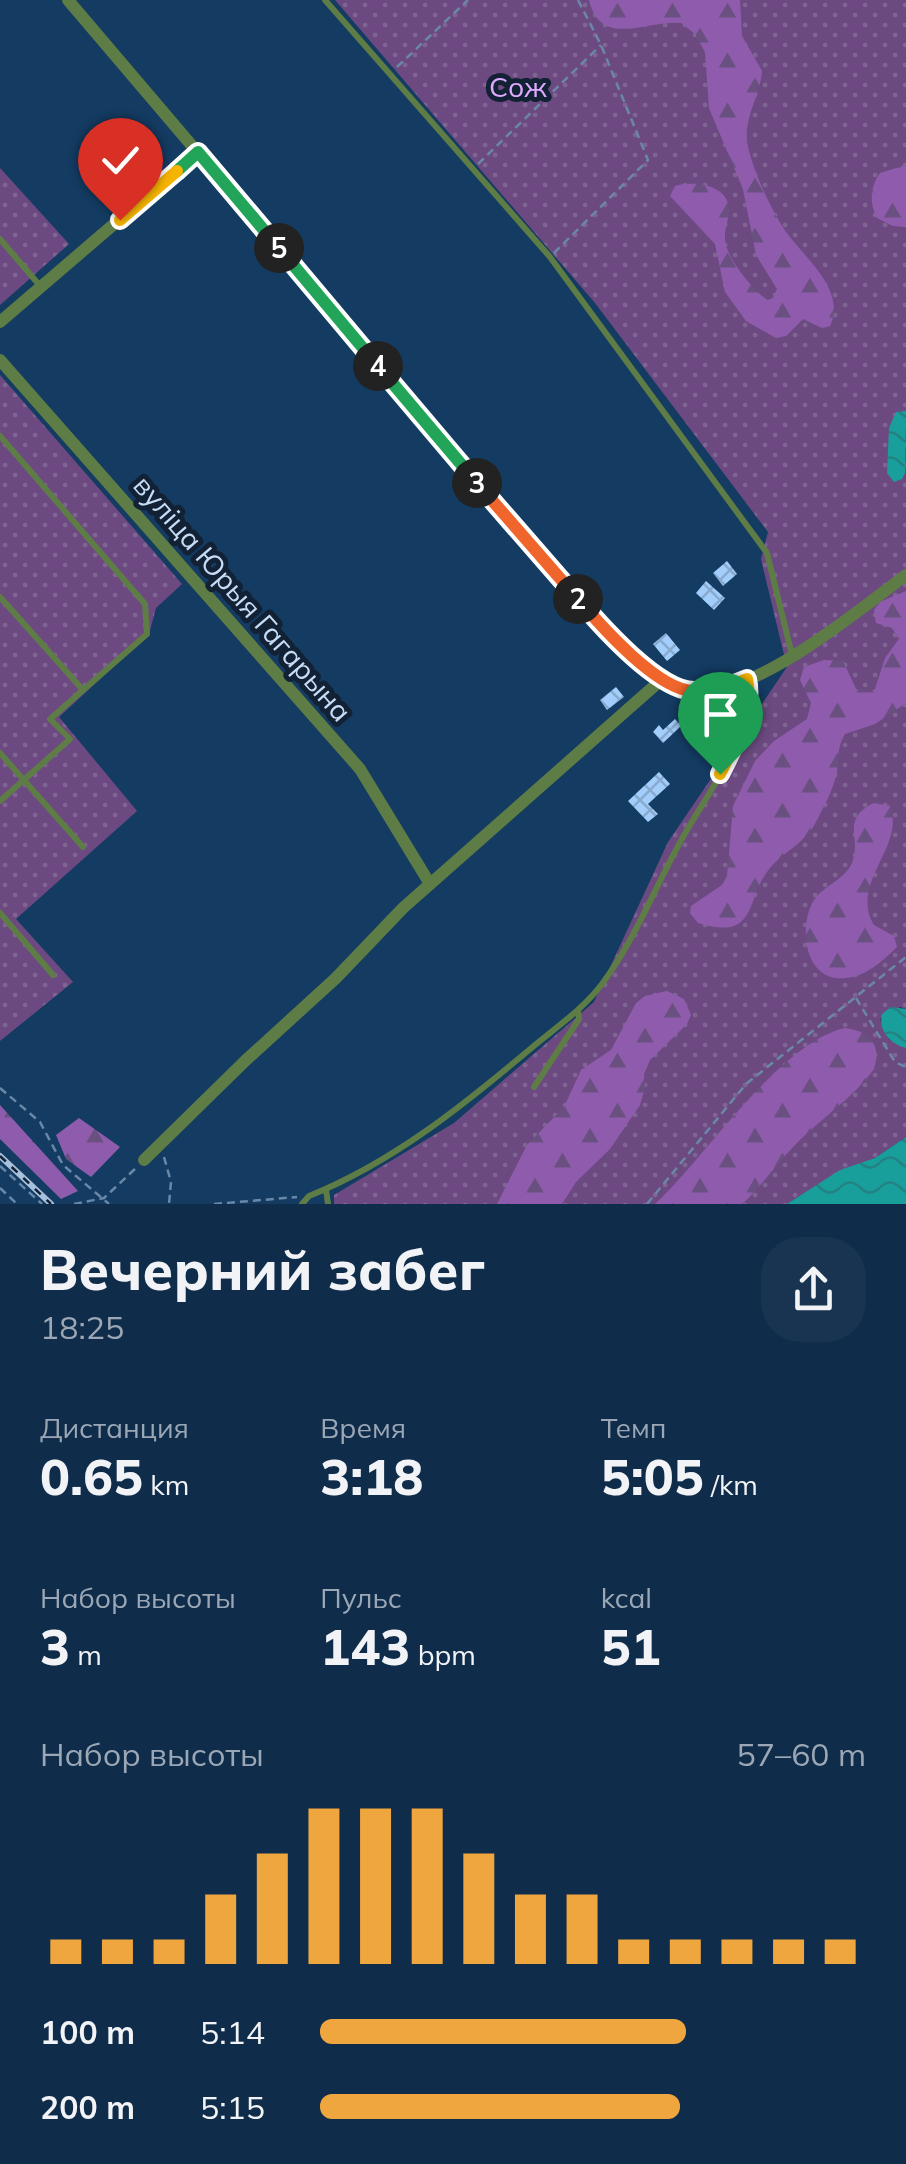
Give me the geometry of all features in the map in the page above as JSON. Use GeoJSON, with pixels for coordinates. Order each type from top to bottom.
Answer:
{"type":"FeatureCollection","features":[{"type":"Feature","properties":{"kind":"street"},"geometry":{"type":"LineString","coordinates":[[68,0],[598,622],[661,680],[690,692],[747,679],[792,657],[906,575]]}},
{"type":"Feature","properties":{"kind":"street"},"geometry":{"type":"LineString","coordinates":[[0,322],[198,152]]}},
{"type":"Feature","properties":{"kind":"street","name":"вуліца Юрыя Гагарына"},"geometry":{"type":"LineString","coordinates":[[0,360],[360,769],[430,884]]}},
{"type":"Feature","properties":{"kind":"street"},"geometry":{"type":"LineString","coordinates":[[144,1160],[430,884],[661,680]]}},
{"type":"Feature","properties":{"kind":"lane"},"geometry":{"type":"LineString","coordinates":[[325,0],[550,257],[770,556],[792,657]]}},
{"type":"Feature","properties":{"kind":"lane"},"geometry":{"type":"LineString","coordinates":[[0,239],[41,287]]}},
{"type":"Feature","properties":{"kind":"lane"},"geometry":{"type":"LineString","coordinates":[[0,436],[144,604],[146,634],[50,720],[70,738],[0,801]]}},
{"type":"Feature","properties":{"kind":"lane"},"geometry":{"type":"LineString","coordinates":[[0,597],[84,690]]}},
{"type":"Feature","properties":{"kind":"lane"},"geometry":{"type":"LineString","coordinates":[[302,1204],[309,1196],[326,1190],[458,1110],[578,1009],[606,980],[737,740],[751,695],[747,679]]}},
{"type":"Feature","properties":{"kind":"lane"},"geometry":{"type":"LineString","coordinates":[[0,753],[83,847]]}},
{"type":"Feature","properties":{"kind":"lane"},"geometry":{"type":"LineString","coordinates":[[0,913],[53,975]]}},
{"type":"Feature","properties":{"kind":"lane"},"geometry":{"type":"LineString","coordinates":[[534,1087],[579,1019],[578,1009]]}},
{"type":"Feature","properties":{"kind":"lane"},"geometry":{"type":"LineString","coordinates":[[326,1190],[328,1204]]}},
{"type":"Feature","properties":{"kind":"path"},"geometry":{"type":"LineString","coordinates":[[389,75],[468,0]]}},
{"type":"Feature","properties":{"kind":"path"},"geometry":{"type":"LineString","coordinates":[[550,257],[648,160],[601,45],[578,0]]}},
{"type":"Feature","properties":{"kind":"path"},"geometry":{"type":"LineString","coordinates":[[473,168],[601,45]]}},
{"type":"Feature","properties":{"kind":"path"},"geometry":{"type":"LineString","coordinates":[[647,1204],[746,1084],[906,957]]}},
{"type":"Feature","properties":{"kind":"path"},"geometry":{"type":"LineString","coordinates":[[855,997],[895,1062],[906,1067]]}},
{"type":"Feature","properties":{"kind":"path"},"geometry":{"type":"LineString","coordinates":[[0,1088],[40,1122],[64,1165],[109,1204]]}},
{"type":"Feature","properties":{"kind":"path"},"geometry":{"type":"LineString","coordinates":[[160,1144],[171,1182],[169,1204]]}},
{"type":"Feature","properties":{"kind":"path"},"geometry":{"type":"LineString","coordinates":[[74,1204],[104,1198],[144,1160]]}},
{"type":"Feature","properties":{"kind":"path"},"geometry":{"type":"LineString","coordinates":[[0,1166],[42,1204]]}},
{"type":"Feature","properties":{"kind":"path"},"geometry":{"type":"LineString","coordinates":[[0,1188],[18,1204]]}},
{"type":"Feature","properties":{"kind":"path"},"geometry":{"type":"LineString","coordinates":[[214,1204],[309,1196]]}},
{"type":"Feature","properties":{"kind":"green space","name":"Сож"},"geometry":{"type":"Polygon","coordinates":[[[335,0],[906,0],[906,1009],[900,1007],[880,1019],[889,1039],[906,1048],[906,1137],[875,1158],[832,1176],[787,1204],[334,1204],[334,1195],[454,1123],[594,1002],[668,842],[787,667],[761,559],[768,532],[595,303],[335,0]]]}},
{"type":"Feature","properties":{"kind":"green space"},"geometry":{"type":"Polygon","coordinates":[[[589,0],[740,0],[742,36],[762,71],[747,127],[751,157],[782,226],[827,285],[834,312],[830,326],[822,328],[803,319],[786,336],[776,338],[746,321],[725,292],[715,244],[670,196],[675,186],[692,184],[719,191],[728,204],[728,251],[756,291],[768,300],[773,298],[777,289],[756,255],[743,189],[709,108],[705,52],[695,34],[681,23],[614,28],[595,15],[589,0]]]}},
{"type":"Feature","properties":{"kind":"green space"},"geometry":{"type":"Polygon","coordinates":[[[906,165],[906,227],[893,226],[877,218],[873,189],[880,173],[906,165]]]}},
{"type":"Feature","properties":{"kind":"green space"},"geometry":{"type":"Polygon","coordinates":[[[0,168],[69,244],[0,305],[0,168]]]}},
{"type":"Feature","properties":{"kind":"green space"},"geometry":{"type":"Polygon","coordinates":[[[0,375],[182,584],[156,608],[149,634],[59,717],[137,811],[16,919],[73,982],[0,1041],[0,375]]]}},
{"type":"Feature","properties":{"kind":"green space"},"geometry":{"type":"Polygon","coordinates":[[[906,591],[906,703],[875,724],[845,734],[834,784],[816,822],[767,872],[740,923],[717,927],[698,923],[690,913],[691,906],[722,885],[727,876],[733,806],[755,761],[774,741],[807,719],[811,703],[800,680],[804,667],[824,660],[843,661],[856,689],[875,689],[885,658],[899,639],[892,628],[876,623],[874,610],[880,602],[906,591]]]}},
{"type":"Feature","properties":{"kind":"green space"},"geometry":{"type":"Polygon","coordinates":[[[874,803],[890,806],[893,821],[891,836],[872,879],[868,909],[874,925],[894,936],[897,947],[864,973],[837,978],[826,975],[811,958],[807,920],[814,900],[848,870],[855,854],[857,816],[874,803]]]}},
{"type":"Feature","properties":{"kind":"green space"},"geometry":{"type":"Polygon","coordinates":[[[667,991],[684,999],[691,1015],[687,1024],[650,1060],[640,1105],[610,1149],[576,1182],[562,1204],[497,1204],[527,1145],[564,1107],[581,1070],[611,1050],[636,1003],[645,996],[667,991]]]}},
{"type":"Feature","properties":{"kind":"green space"},"geometry":{"type":"Polygon","coordinates":[[[845,1028],[872,1040],[876,1052],[874,1069],[795,1145],[742,1204],[655,1204],[769,1078],[820,1038],[845,1028]]]}},
{"type":"Feature","properties":{"kind":"green space"},"geometry":{"type":"Polygon","coordinates":[[[0,1105],[78,1191],[61,1199],[0,1139],[0,1105]]]}},
{"type":"Feature","properties":{"kind":"green space"},"geometry":{"type":"Polygon","coordinates":[[[79,1118],[120,1147],[91,1177],[66,1159],[56,1135],[79,1118]]]}},
{"type":"Feature","properties":{"kind":"water"},"geometry":{"type":"Polygon","coordinates":[[[906,411],[905,473],[894,482],[887,473],[889,428],[896,412],[906,411]]]}},
{"type":"Feature","properties":{"kind":"water"},"geometry":{"type":"Polygon","coordinates":[[[891,1007],[906,1009],[906,1048],[890,1040],[884,1031],[882,1014],[891,1007]]]}},
{"type":"Feature","properties":{"kind":"water"},"geometry":{"type":"Polygon","coordinates":[[[906,1137],[906,1204],[787,1204],[840,1170],[875,1158],[906,1137]]]}},
{"type":"Feature","properties":{"kind":"building"},"geometry":{"type":"Polygon","coordinates":[[[727,561],[737,574],[723,586],[713,573],[727,561]]]}},
{"type":"Feature","properties":{"kind":"building"},"geometry":{"type":"Polygon","coordinates":[[[706,581],[725,598],[714,610],[696,593],[706,581]]]}},
{"type":"Feature","properties":{"kind":"building"},"geometry":{"type":"Polygon","coordinates":[[[666,633],[680,650],[667,661],[653,644],[666,633]]]}},
{"type":"Feature","properties":{"kind":"building"},"geometry":{"type":"Polygon","coordinates":[[[616,687],[624,697],[607,710],[600,700],[616,687]]]}},
{"type":"Feature","properties":{"kind":"building"},"geometry":{"type":"Polygon","coordinates":[[[675,719],[681,726],[663,743],[653,732],[659,725],[663,730],[675,719]]]}},
{"type":"Feature","properties":{"kind":"building"},"geometry":{"type":"Polygon","coordinates":[[[659,772],[670,784],[648,804],[658,814],[648,822],[628,801],[659,772]]]}},
{"type":"Feature","properties":{"kind":"railway"},"geometry":{"type":"LineString","coordinates":[[0,1156],[51,1204]]}},
{"type":"Feature","properties":{"kind":"route"},"geometry":{"type":"LineString","coordinates":[[120,220],[198,152],[598,622],[661,680],[690,692],[747,679],[751,695],[737,740],[720,774]]}}]}
